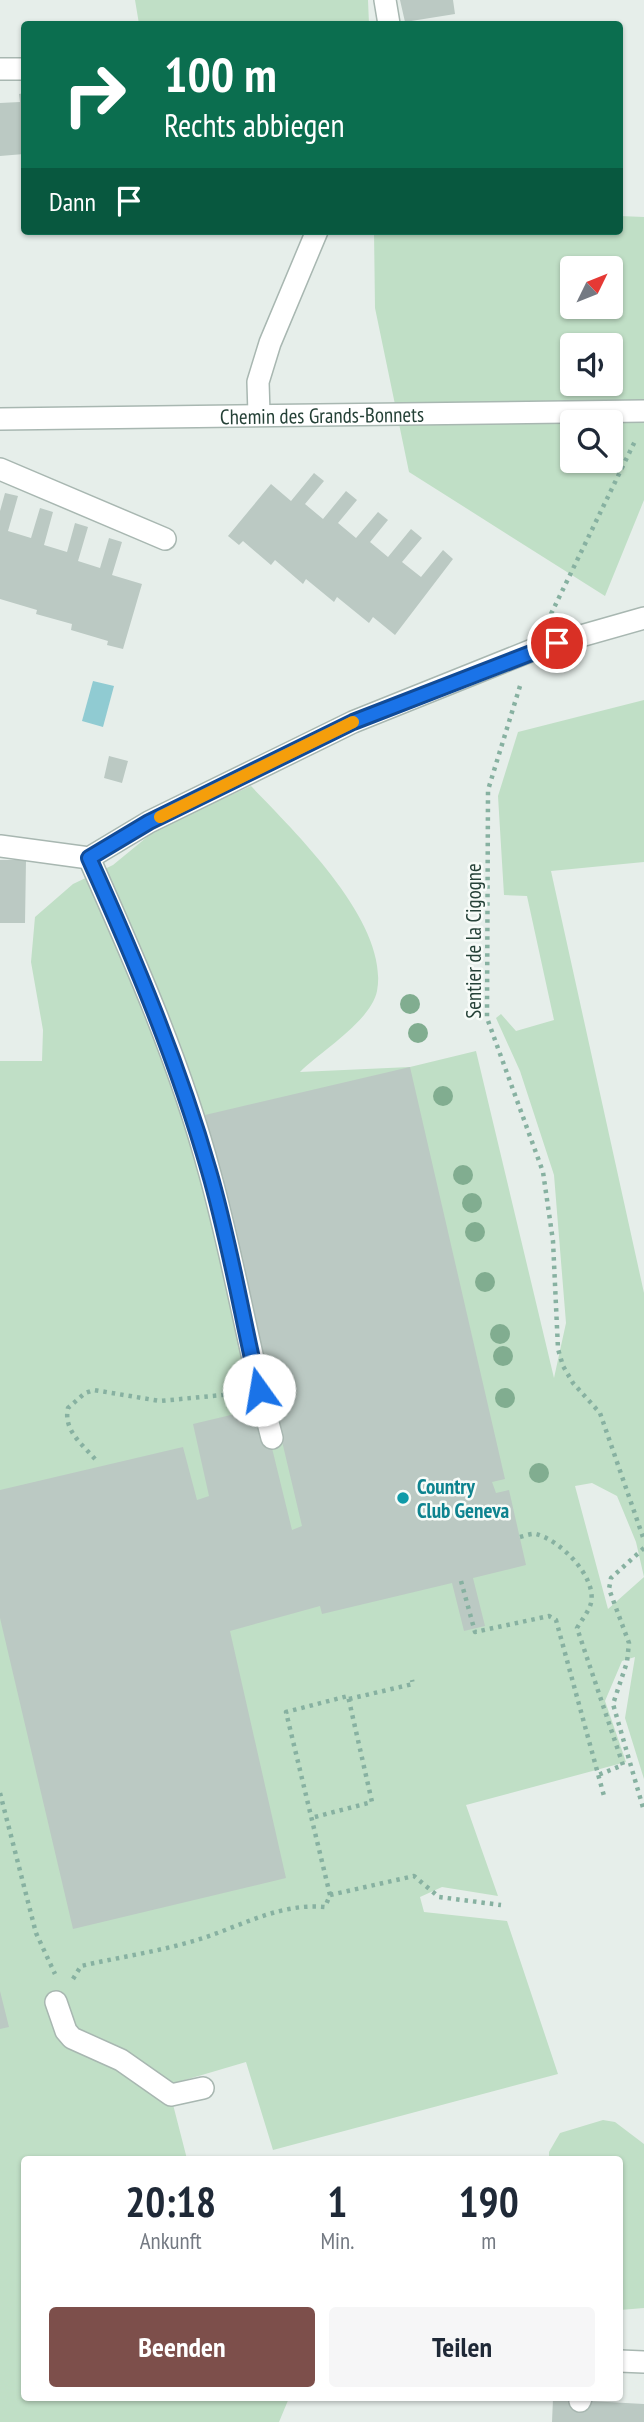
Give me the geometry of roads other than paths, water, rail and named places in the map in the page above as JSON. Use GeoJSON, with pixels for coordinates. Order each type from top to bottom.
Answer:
{"type":"FeatureCollection","features":[{"type":"Feature","properties":{"kind":"street"},"geometry":{"type":"LineString","coordinates":[[385,0],[388,21]]}},
{"type":"Feature","properties":{"kind":"street"},"geometry":{"type":"LineString","coordinates":[[0,69],[21,69]]}},
{"type":"Feature","properties":{"kind":"street"},"geometry":{"type":"LineString","coordinates":[[258,414],[258,382],[270,343],[315,235]]}},
{"type":"Feature","properties":{"kind":"street","name":"Chemin des Grands-Bonnets"},"geometry":{"type":"LineString","coordinates":[[0,419],[258,414],[642,421]]}},
{"type":"Feature","properties":{"kind":"street"},"geometry":{"type":"LineString","coordinates":[[0,469],[165,539]]}},
{"type":"Feature","properties":{"kind":"street"},"geometry":{"type":"LineString","coordinates":[[0,846],[89,858],[149,822],[353,722],[535,649],[644,618]]}},
{"type":"Feature","properties":{"kind":"street"},"geometry":{"type":"LineString","coordinates":[[89,858],[136,964],[182,1082],[210,1174],[272,1438]]}},
{"type":"Feature","properties":{"kind":"street"},"geometry":{"type":"LineString","coordinates":[[56,2002],[66,2031],[72,2038],[121,2060],[171,2095],[203,2088]]}},
{"type":"Feature","properties":{"kind":"street"},"geometry":{"type":"LineString","coordinates":[[623,2361],[644,2361]]}},
{"type":"Feature","properties":{"kind":"water"},"geometry":{"type":"Polygon","coordinates":[[[93,681],[114,686],[103,727],[82,721],[93,681]]]}},
{"type":"Feature","properties":{"kind":"place","name":"Country Club Geneva"},"geometry":{"type":"Point","coordinates":[403,1498]}}]}
